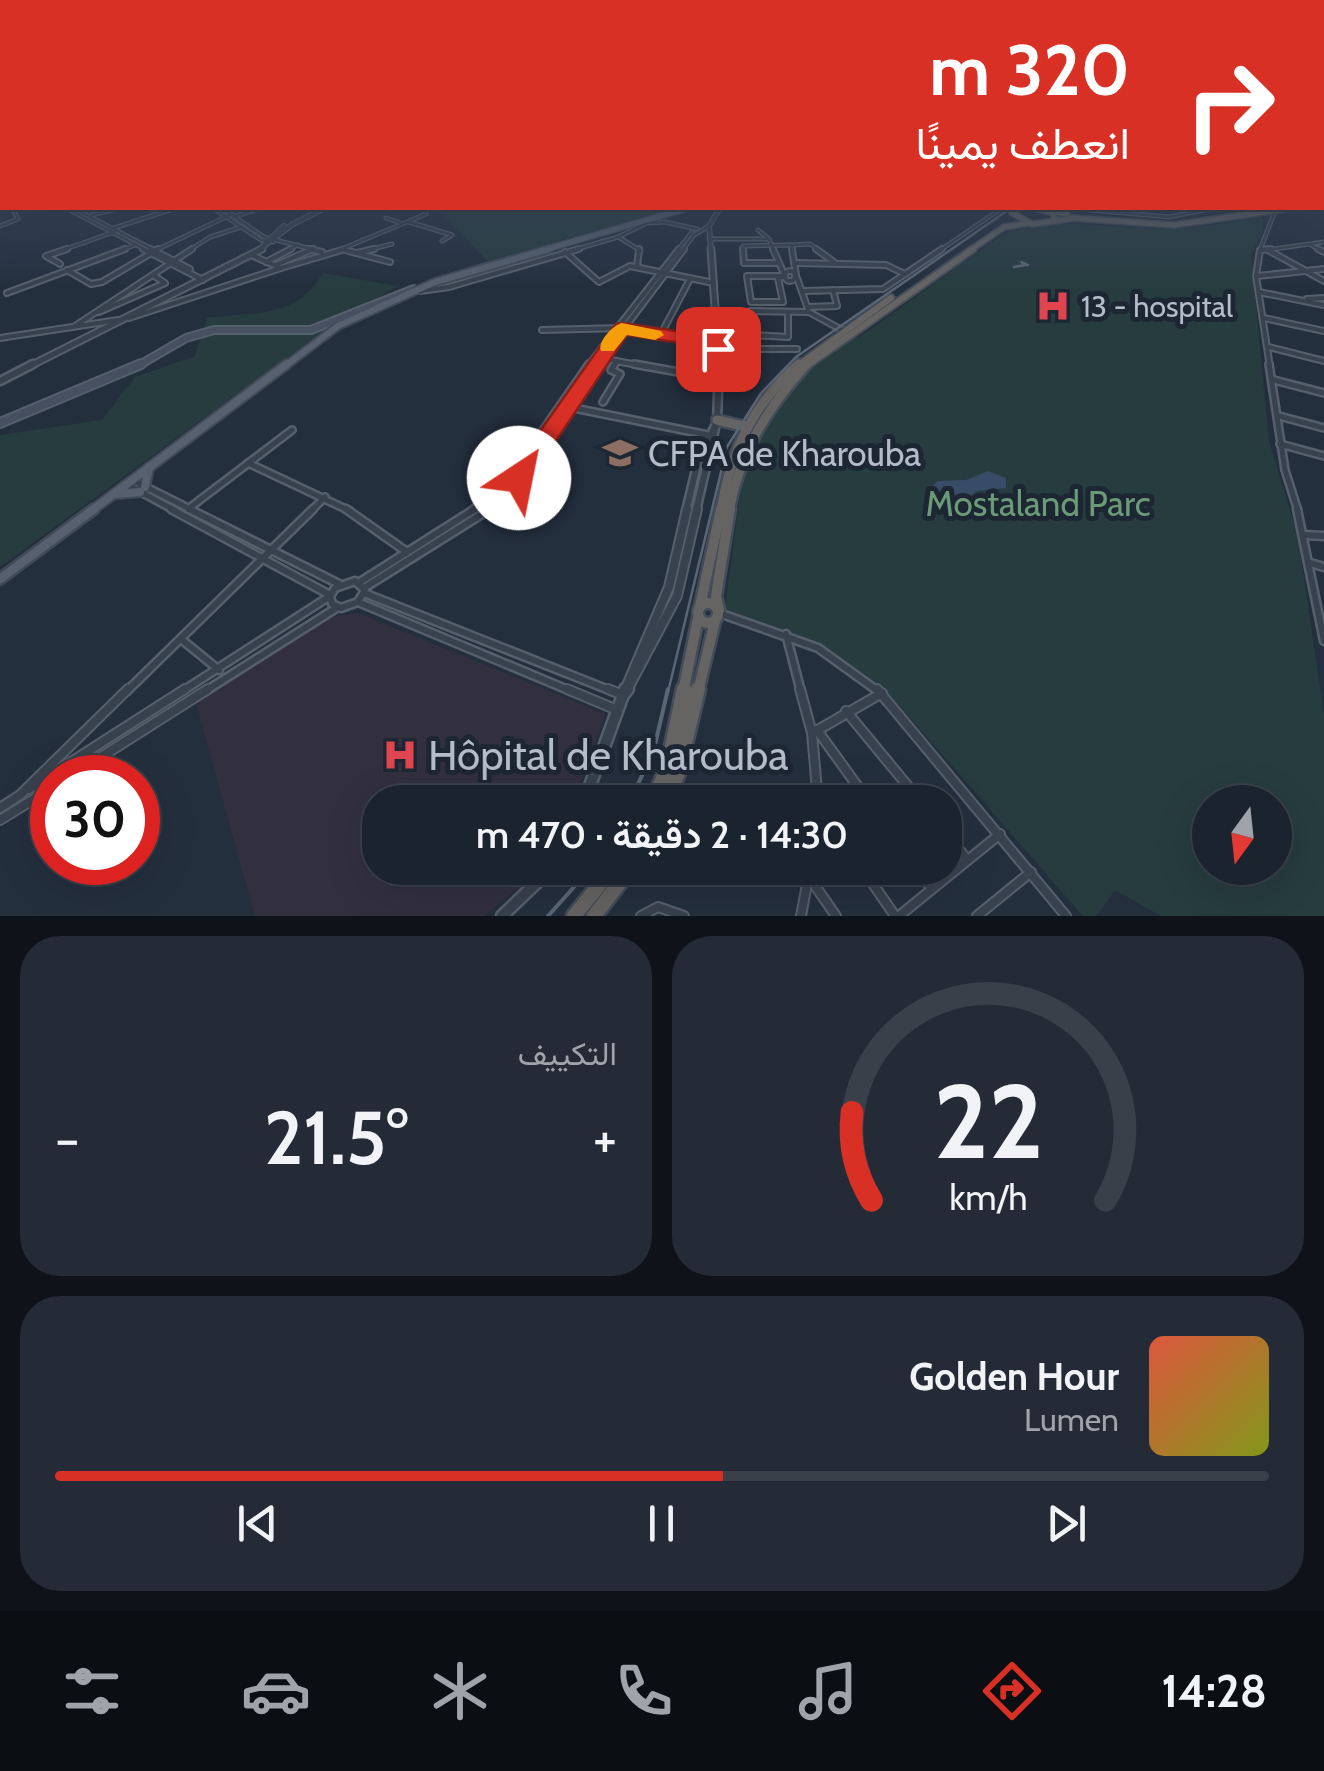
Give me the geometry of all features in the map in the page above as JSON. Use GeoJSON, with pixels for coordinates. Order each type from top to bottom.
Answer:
{"type":"FeatureCollection","features":[{"type":"Feature","properties":{"kind":"highway"},"geometry":{"type":"LineString","coordinates":[[659,785],[666,770],[730,467],[747,428],[780,381],[842,330],[1007,210]]}},
{"type":"Feature","properties":{"kind":"highway"},"geometry":{"type":"LineString","coordinates":[[1010,210],[1029,223]]}},
{"type":"Feature","properties":{"kind":"highway"},"geometry":{"type":"LineString","coordinates":[[1044,210],[1055,221]]}},
{"type":"Feature","properties":{"kind":"highway"},"geometry":{"type":"LineString","coordinates":[[1052,210],[1162,222],[1286,210]]}},
{"type":"Feature","properties":{"kind":"highway"},"geometry":{"type":"LineString","coordinates":[[673,785],[718,616],[716,596],[738,468],[749,438],[808,362],[1004,226],[1082,218],[1174,226],[1261,211]]}},
{"type":"Feature","properties":{"kind":"highway"},"geometry":{"type":"LineString","coordinates":[[716,422],[747,428]]}},
{"type":"Feature","properties":{"kind":"highway"},"geometry":{"type":"LineString","coordinates":[[699,612],[710,604],[718,616]]}},
{"type":"Feature","properties":{"kind":"highway"},"geometry":{"type":"LineString","coordinates":[[699,612],[708,623],[718,616]]}},
{"type":"Feature","properties":{"kind":"highway"},"geometry":{"type":"LineString","coordinates":[[574,916],[599,885]]}},
{"type":"Feature","properties":{"kind":"highway"},"geometry":{"type":"LineString","coordinates":[[594,916],[618,885]]}},
{"type":"Feature","properties":{"kind":"main road"},"geometry":{"type":"LineString","coordinates":[[0,423],[122,376],[201,333],[310,330],[486,266],[678,210]]}},
{"type":"Feature","properties":{"kind":"main road"},"geometry":{"type":"LineString","coordinates":[[0,579],[321,337],[419,290]]}},
{"type":"Feature","properties":{"kind":"main road"},"geometry":{"type":"LineString","coordinates":[[111,495],[142,489],[150,466]]}},
{"type":"Feature","properties":{"kind":"street"},"geometry":{"type":"LineString","coordinates":[[0,226],[18,219],[8,210]]}},
{"type":"Feature","properties":{"kind":"street"},"geometry":{"type":"LineString","coordinates":[[71,210],[86,216],[109,210]]}},
{"type":"Feature","properties":{"kind":"street"},"geometry":{"type":"LineString","coordinates":[[76,210],[203,278]]}},
{"type":"Feature","properties":{"kind":"street"},"geometry":{"type":"LineString","coordinates":[[60,264],[46,256],[165,210]]}},
{"type":"Feature","properties":{"kind":"street"},"geometry":{"type":"LineString","coordinates":[[111,230],[170,210]]}},
{"type":"Feature","properties":{"kind":"street"},"geometry":{"type":"LineString","coordinates":[[218,210],[272,240]]}},
{"type":"Feature","properties":{"kind":"street"},"geometry":{"type":"LineString","coordinates":[[224,210],[241,226],[272,240],[325,254]]}},
{"type":"Feature","properties":{"kind":"street"},"geometry":{"type":"LineString","coordinates":[[66,270],[96,284],[153,251],[230,216],[253,210]]}},
{"type":"Feature","properties":{"kind":"street"},"geometry":{"type":"LineString","coordinates":[[203,278],[251,255],[319,210]]}},
{"type":"Feature","properties":{"kind":"street"},"geometry":{"type":"LineString","coordinates":[[0,338],[122,320],[344,249],[426,214],[425,210]]}},
{"type":"Feature","properties":{"kind":"street"},"geometry":{"type":"LineString","coordinates":[[662,273],[694,236],[709,226],[719,210]]}},
{"type":"Feature","properties":{"kind":"street"},"geometry":{"type":"LineString","coordinates":[[803,290],[878,290],[1006,210]]}},
{"type":"Feature","properties":{"kind":"street"},"geometry":{"type":"LineString","coordinates":[[1101,210],[1170,217],[1205,210]]}},
{"type":"Feature","properties":{"kind":"street"},"geometry":{"type":"LineString","coordinates":[[1127,215],[1133,210]]}},
{"type":"Feature","properties":{"kind":"street"},"geometry":{"type":"LineString","coordinates":[[1170,217],[1176,210]]}},
{"type":"Feature","properties":{"kind":"street"},"geometry":{"type":"LineString","coordinates":[[1274,214],[1256,276],[1274,380],[1280,444],[1305,535],[1324,641]]}},
{"type":"Feature","properties":{"kind":"street"},"geometry":{"type":"LineString","coordinates":[[386,218],[452,234],[442,241]]}},
{"type":"Feature","properties":{"kind":"street"},"geometry":{"type":"LineString","coordinates":[[419,290],[493,274],[657,221],[696,229],[709,226]]}},
{"type":"Feature","properties":{"kind":"street"},"geometry":{"type":"LineString","coordinates":[[72,327],[210,238],[241,226]]}},
{"type":"Feature","properties":{"kind":"street"},"geometry":{"type":"LineString","coordinates":[[623,694],[642,666],[676,596],[716,422],[720,380],[709,226]]}},
{"type":"Feature","properties":{"kind":"street"},"geometry":{"type":"LineString","coordinates":[[358,602],[363,588],[397,562],[498,502],[597,357],[696,229]]}},
{"type":"Feature","properties":{"kind":"street"},"geometry":{"type":"LineString","coordinates":[[111,230],[153,251]]}},
{"type":"Feature","properties":{"kind":"street"},"geometry":{"type":"LineString","coordinates":[[758,230],[774,245],[783,275]]}},
{"type":"Feature","properties":{"kind":"street"},"geometry":{"type":"LineString","coordinates":[[618,236],[641,250],[637,267]]}},
{"type":"Feature","properties":{"kind":"street"},"geometry":{"type":"LineString","coordinates":[[710,239],[769,239]]}},
{"type":"Feature","properties":{"kind":"street"},"geometry":{"type":"LineString","coordinates":[[0,381],[272,240]]}},
{"type":"Feature","properties":{"kind":"street"},"geometry":{"type":"LineString","coordinates":[[1263,250],[1324,242]]}},
{"type":"Feature","properties":{"kind":"street"},"geometry":{"type":"LineString","coordinates":[[354,254],[392,244]]}},
{"type":"Feature","properties":{"kind":"street"},"geometry":{"type":"LineString","coordinates":[[778,263],[744,263],[743,246],[810,244],[836,264]]}},
{"type":"Feature","properties":{"kind":"street"},"geometry":{"type":"LineString","coordinates":[[1308,244],[1324,252]]}},
{"type":"Feature","properties":{"kind":"street"},"geometry":{"type":"LineString","coordinates":[[6,293],[135,245]]}},
{"type":"Feature","properties":{"kind":"street"},"geometry":{"type":"LineString","coordinates":[[266,262],[298,245]]}},
{"type":"Feature","properties":{"kind":"street"},"geometry":{"type":"LineString","coordinates":[[792,245],[796,276],[808,310],[842,330]]}},
{"type":"Feature","properties":{"kind":"street"},"geometry":{"type":"LineString","coordinates":[[278,267],[313,248]]}},
{"type":"Feature","properties":{"kind":"street"},"geometry":{"type":"LineString","coordinates":[[344,249],[390,262]]}},
{"type":"Feature","properties":{"kind":"street"},"geometry":{"type":"LineString","coordinates":[[1263,250],[1324,282]]}},
{"type":"Feature","properties":{"kind":"street"},"geometry":{"type":"LineString","coordinates":[[565,252],[599,282],[629,266],[714,284]]}},
{"type":"Feature","properties":{"kind":"street"},"geometry":{"type":"LineString","coordinates":[[251,255],[278,267]]}},
{"type":"Feature","properties":{"kind":"street"},"geometry":{"type":"LineString","coordinates":[[797,263],[886,265],[905,274]]}},
{"type":"Feature","properties":{"kind":"street"},"geometry":{"type":"LineString","coordinates":[[886,265],[894,282]]}},
{"type":"Feature","properties":{"kind":"street"},"geometry":{"type":"LineString","coordinates":[[486,266],[493,274]]}},
{"type":"Feature","properties":{"kind":"street"},"geometry":{"type":"LineString","coordinates":[[1256,276],[1324,269]]}},
{"type":"Feature","properties":{"kind":"street"},"geometry":{"type":"LineString","coordinates":[[96,312],[105,313],[165,283],[154,275]]}},
{"type":"Feature","properties":{"kind":"street"},"geometry":{"type":"LineString","coordinates":[[783,275],[778,278],[783,302],[751,302],[747,276],[783,275],[796,276]]}},
{"type":"Feature","properties":{"kind":"street"},"geometry":{"type":"LineString","coordinates":[[660,336],[690,278]]}},
{"type":"Feature","properties":{"kind":"street"},"geometry":{"type":"LineString","coordinates":[[788,312],[788,337],[753,336],[750,311],[788,312],[837,306],[834,290]]}},
{"type":"Feature","properties":{"kind":"street"},"geometry":{"type":"LineString","coordinates":[[1259,292],[1324,305]]}},
{"type":"Feature","properties":{"kind":"street"},"geometry":{"type":"LineString","coordinates":[[1300,300],[1324,298]]}},
{"type":"Feature","properties":{"kind":"street"},"geometry":{"type":"LineString","coordinates":[[1262,317],[1324,332]]}},
{"type":"Feature","properties":{"kind":"street"},"geometry":{"type":"LineString","coordinates":[[542,330],[619,328],[718,346],[797,349]]}},
{"type":"Feature","properties":{"kind":"street"},"geometry":{"type":"LineString","coordinates":[[1268,347],[1324,360]]}},
{"type":"Feature","properties":{"kind":"street"},"geometry":{"type":"LineString","coordinates":[[597,357],[720,380]]}},
{"type":"Feature","properties":{"kind":"street"},"geometry":{"type":"LineString","coordinates":[[603,402],[620,374],[611,370],[617,361]]}},
{"type":"Feature","properties":{"kind":"street"},"geometry":{"type":"LineString","coordinates":[[1274,380],[1324,393]]}},
{"type":"Feature","properties":{"kind":"street"},"geometry":{"type":"LineString","coordinates":[[564,406],[708,434]]}},
{"type":"Feature","properties":{"kind":"street"},"geometry":{"type":"LineString","coordinates":[[397,562],[495,494],[564,406]]}},
{"type":"Feature","properties":{"kind":"street"},"geometry":{"type":"LineString","coordinates":[[1277,415],[1324,428]]}},
{"type":"Feature","properties":{"kind":"street"},"geometry":{"type":"LineString","coordinates":[[590,785],[623,694],[670,585],[708,434],[716,422]]}},
{"type":"Feature","properties":{"kind":"street"},"geometry":{"type":"LineString","coordinates":[[188,509],[292,430]]}},
{"type":"Feature","properties":{"kind":"street"},"geometry":{"type":"LineString","coordinates":[[1280,444],[1324,456]]}},
{"type":"Feature","properties":{"kind":"street"},"geometry":{"type":"LineString","coordinates":[[248,463],[325,496],[377,524],[407,552]]}},
{"type":"Feature","properties":{"kind":"street"},"geometry":{"type":"LineString","coordinates":[[129,482],[330,596],[332,604],[338,607]]}},
{"type":"Feature","properties":{"kind":"street"},"geometry":{"type":"LineString","coordinates":[[142,489],[339,584],[363,588],[623,694]]}},
{"type":"Feature","properties":{"kind":"street"},"geometry":{"type":"LineString","coordinates":[[2,813],[325,496]]}},
{"type":"Feature","properties":{"kind":"street"},"geometry":{"type":"LineString","coordinates":[[1305,535],[1324,536]]}},
{"type":"Feature","properties":{"kind":"street"},"geometry":{"type":"LineString","coordinates":[[1310,563],[1324,567]]}},
{"type":"Feature","properties":{"kind":"street"},"geometry":{"type":"LineString","coordinates":[[20,796],[219,670],[330,596],[339,584]]}},
{"type":"Feature","properties":{"kind":"street"},"geometry":{"type":"LineString","coordinates":[[104,755],[338,607],[358,602],[617,710]]}},
{"type":"Feature","properties":{"kind":"street"},"geometry":{"type":"LineString","coordinates":[[718,616],[786,634],[840,659],[882,692],[1066,916]]}},
{"type":"Feature","properties":{"kind":"street"},"geometry":{"type":"LineString","coordinates":[[786,634],[815,732],[817,785]]}},
{"type":"Feature","properties":{"kind":"street"},"geometry":{"type":"LineString","coordinates":[[180,639],[219,670]]}},
{"type":"Feature","properties":{"kind":"street"},"geometry":{"type":"LineString","coordinates":[[493,658],[501,646]]}},
{"type":"Feature","properties":{"kind":"street"},"geometry":{"type":"LineString","coordinates":[[815,732],[882,692]]}},
{"type":"Feature","properties":{"kind":"street"},"geometry":{"type":"LineString","coordinates":[[846,711],[907,785]]}},
{"type":"Feature","properties":{"kind":"street"},"geometry":{"type":"LineString","coordinates":[[815,732],[856,785]]}},
{"type":"Feature","properties":{"kind":"street"},"geometry":{"type":"LineString","coordinates":[[2,813],[30,799]]}},
{"type":"Feature","properties":{"kind":"street"},"geometry":{"type":"LineString","coordinates":[[874,885],[897,916],[1000,834]]}},
{"type":"Feature","properties":{"kind":"street"},"geometry":{"type":"LineString","coordinates":[[962,853],[966,858]]}},
{"type":"Feature","properties":{"kind":"street"},"geometry":{"type":"LineString","coordinates":[[977,916],[1031,872]]}},
{"type":"Feature","properties":{"kind":"street"},"geometry":{"type":"LineString","coordinates":[[502,916],[534,885]]}},
{"type":"Feature","properties":{"kind":"street"},"geometry":{"type":"LineString","coordinates":[[802,916],[807,885]]}},
{"type":"Feature","properties":{"kind":"street"},"geometry":{"type":"LineString","coordinates":[[817,885],[836,916]]}},
{"type":"Feature","properties":{"kind":"street"},"geometry":{"type":"LineString","coordinates":[[642,916],[658,907],[681,916]]}},
{"type":"Feature","properties":{"kind":"shaded area","name":"Hôpital de Kharouba"},"geometry":{"type":"Polygon","coordinates":[[[358,613],[605,714],[580,785],[362,785],[362,885],[522,885],[484,916],[255,916],[196,703],[326,618],[358,613]]]}},
{"type":"Feature","properties":{"kind":"green space"},"geometry":{"type":"Polygon","coordinates":[[[437,210],[669,210],[488,261],[437,210]]]}},
{"type":"Feature","properties":{"kind":"green space","name":"Mostaland Parc"},"geometry":{"type":"Polygon","coordinates":[[[1263,216],[1262,234],[1251,254],[1269,441],[1298,536],[1324,715],[1324,916],[1161,916],[1115,890],[1097,916],[1083,916],[884,688],[816,642],[725,609],[744,463],[762,424],[805,369],[822,354],[861,336],[1002,235],[1055,224],[1205,226],[1263,216]]]}},
{"type":"Feature","properties":{"kind":"green space"},"geometry":{"type":"Polygon","coordinates":[[[323,273],[398,286],[319,334],[0,567],[0,435],[102,420],[135,377],[195,356],[207,318],[287,306],[312,288],[323,273]]]}},
{"type":"Feature","properties":{"kind":"water"},"geometry":{"type":"Polygon","coordinates":[[[988,471],[1006,478],[1006,488],[977,491],[951,509],[938,504],[930,495],[930,488],[938,481],[966,480],[988,471]]]}},
{"type":"Feature","properties":{"kind":"tram line"},"geometry":{"type":"LineString","coordinates":[[668,692],[727,447],[761,393],[796,357],[1008,210]]}},
{"type":"Feature","properties":{"kind":"tram line"},"geometry":{"type":"LineString","coordinates":[[1021,262],[1028,265],[1025,265],[1021,262]]}},
{"type":"Feature","properties":{"kind":"tram line"},"geometry":{"type":"LineString","coordinates":[[1014,267],[1025,265]]}},
{"type":"Feature","properties":{"kind":"tram line"},"geometry":{"type":"LineString","coordinates":[[638,785],[654,749],[668,689]]}},
{"type":"Feature","properties":{"kind":"tram line"},"geometry":{"type":"LineString","coordinates":[[548,916],[576,885]]}},
{"type":"Feature","properties":{"kind":"slow traffic"},"geometry":{"type":"LineString","coordinates":[[608,347],[622,328],[655,335]]}},
{"type":"Feature","properties":{"kind":"place","name":"13 - hospital"},"geometry":{"type":"Point","coordinates":[1053,306]}},
{"type":"Feature","properties":{"kind":"place","name":"CFPA de Kharouba"},"geometry":{"type":"Point","coordinates":[620,453]}},
{"type":"Feature","properties":{"kind":"place","name":"Hôpital de Kharouba"},"geometry":{"type":"Point","coordinates":[400,755]}},
{"type":"Feature","properties":{"kind":"route"},"geometry":{"type":"LineString","coordinates":[[519,478],[622,328],[718,343],[718,349]]}}]}
